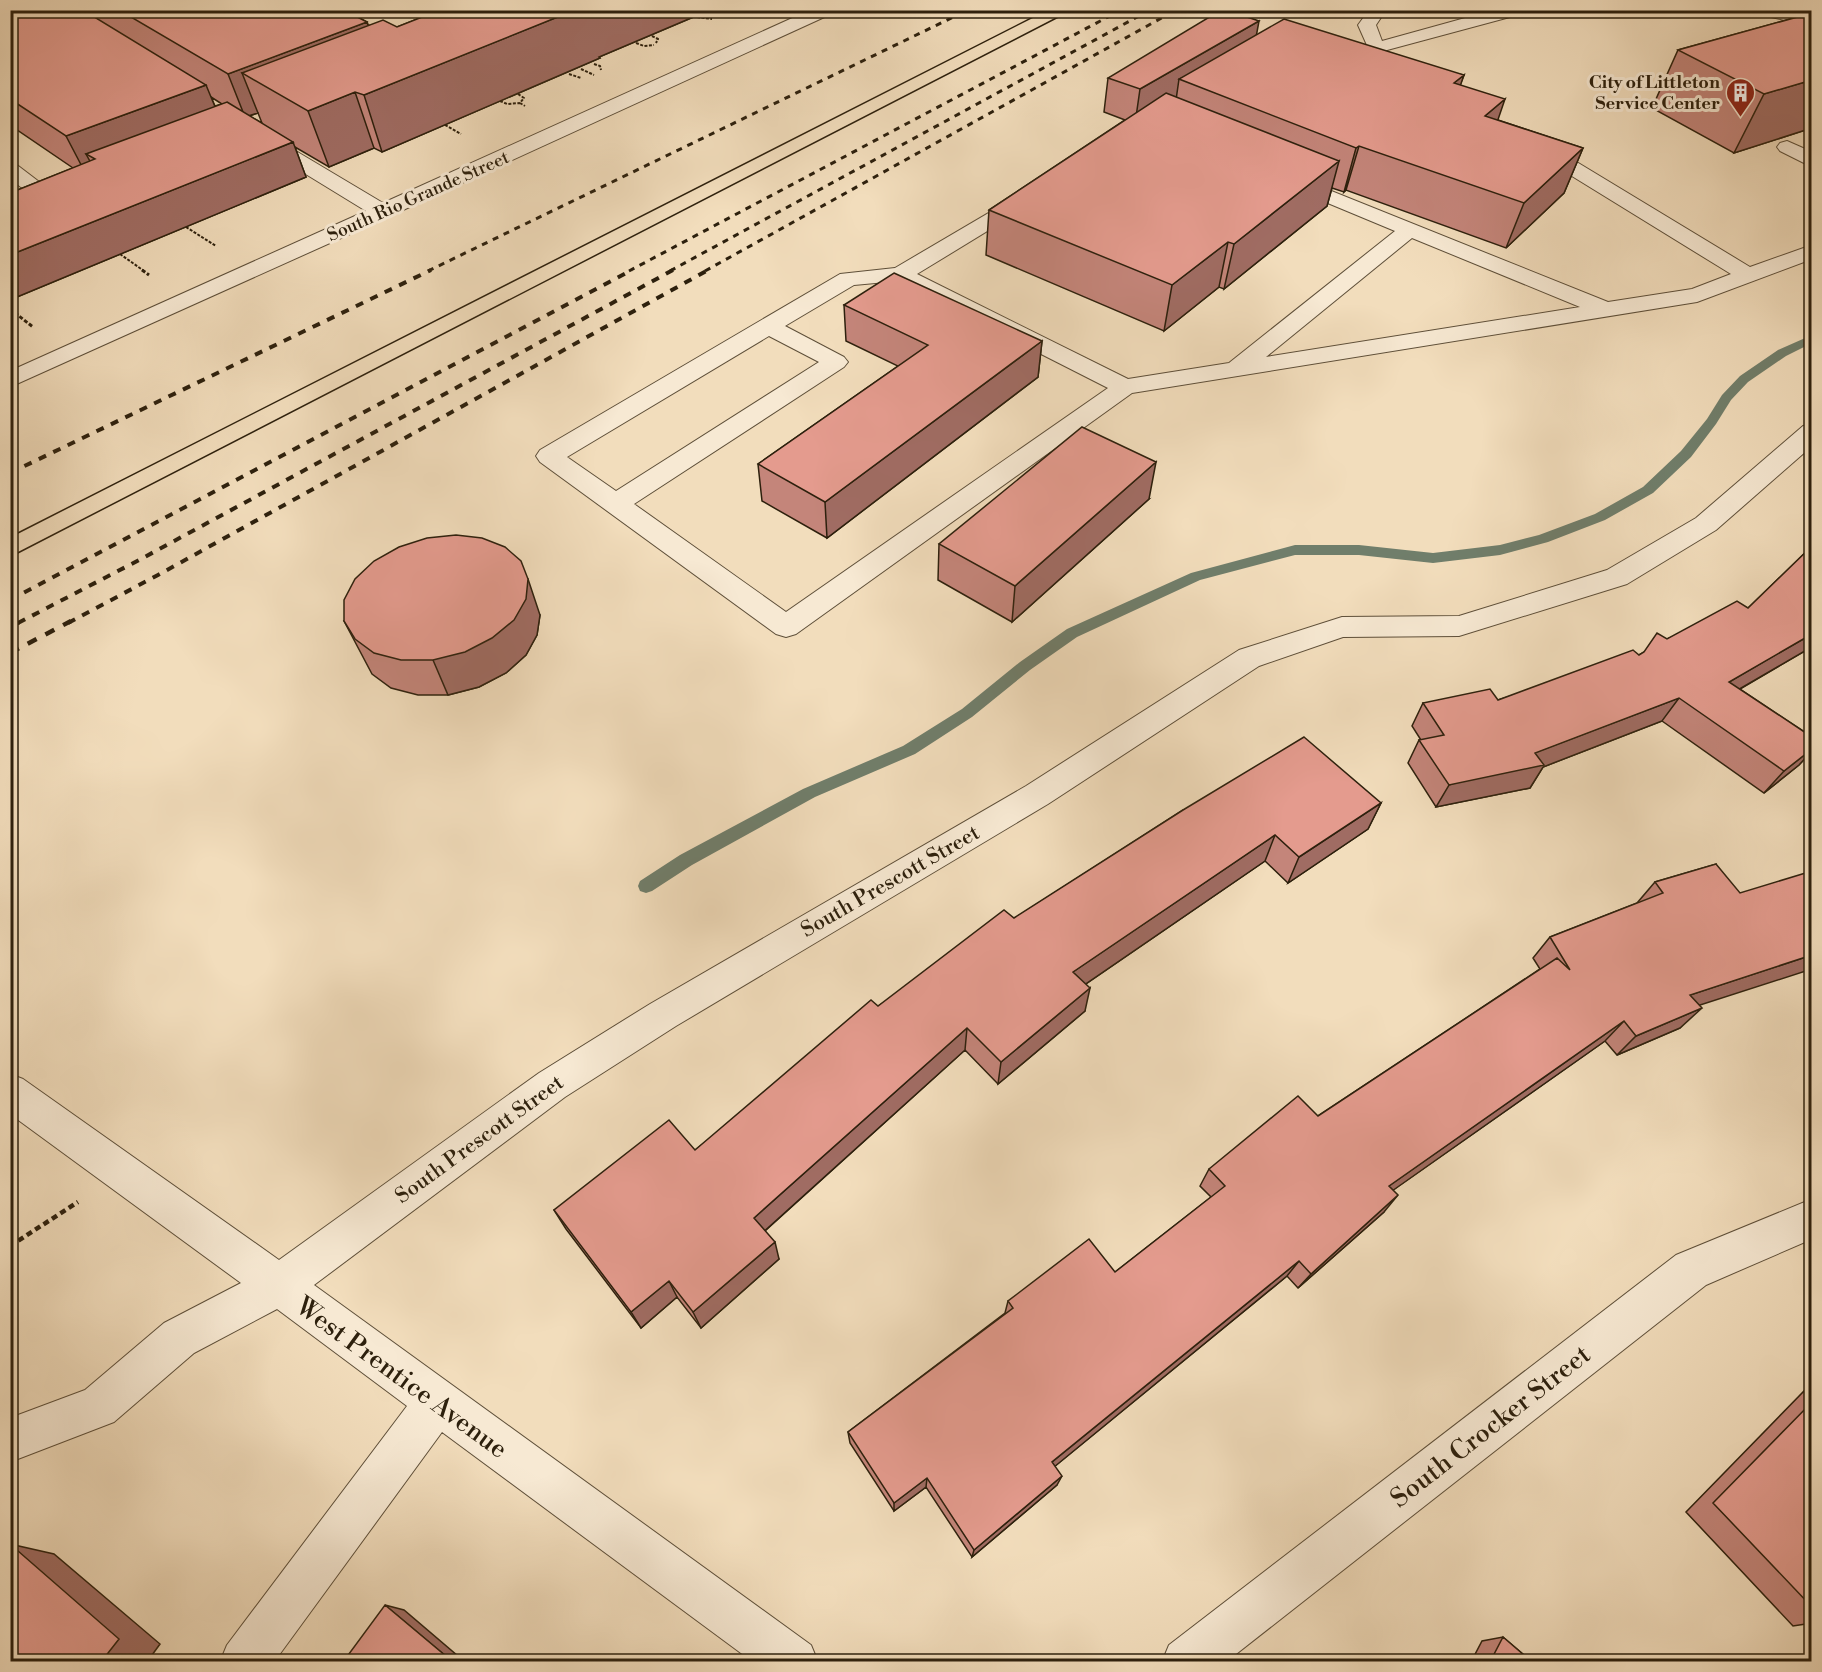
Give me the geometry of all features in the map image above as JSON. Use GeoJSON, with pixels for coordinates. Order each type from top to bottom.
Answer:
{"type":"FeatureCollection","features":[{"type":"Feature","properties":{"kind":"street","name":"South Rio Grande Street"},"geometry":{"type":"LineString","coordinates":[[10,380],[825,10]]}},
{"type":"Feature","properties":{"kind":"street"},"geometry":{"type":"LineString","coordinates":[[1378,10],[1367,26],[1376,48],[1401,64]]}},
{"type":"Feature","properties":{"kind":"street"},"geometry":{"type":"LineString","coordinates":[[1352,48],[1376,48],[1515,10]]}},
{"type":"Feature","properties":{"kind":"street"},"geometry":{"type":"LineString","coordinates":[[1764,10],[1812,21]]}},
{"type":"Feature","properties":{"kind":"street"},"geometry":{"type":"LineString","coordinates":[[266,120],[243,128],[383,212]]}},
{"type":"Feature","properties":{"kind":"street"},"geometry":{"type":"LineString","coordinates":[[1520,136],[1748,275]]}},
{"type":"Feature","properties":{"kind":"street"},"geometry":{"type":"LineString","coordinates":[[1787,147],[1812,161]]}},
{"type":"Feature","properties":{"kind":"street"},"geometry":{"type":"LineString","coordinates":[[10,169],[62,197],[10,216]]}},
{"type":"Feature","properties":{"kind":"street"},"geometry":{"type":"LineString","coordinates":[[1270,172],[1607,310]]}},
{"type":"Feature","properties":{"kind":"street"},"geometry":{"type":"LineString","coordinates":[[1041,190],[900,274],[848,279],[549,456],[786,627],[1125,387],[1697,295],[1812,251]]}},
{"type":"Feature","properties":{"kind":"street"},"geometry":{"type":"LineString","coordinates":[[1236,369],[1410,229]]}},
{"type":"Feature","properties":{"kind":"street"},"geometry":{"type":"LineString","coordinates":[[900,274],[1125,387]]}},
{"type":"Feature","properties":{"kind":"street"},"geometry":{"type":"LineString","coordinates":[[615,504],[836,362],[768,326]]}},
{"type":"Feature","properties":{"kind":"street","name":"South Prescott Street"},"geometry":{"type":"LineString","coordinates":[[10,1440],[99,1407],[179,1338],[278,1286],[552,1085],[663,1015],[1037,795],[1249,658],[1342,627],[1460,626],[1617,577],[1706,524],[1812,432]]}},
{"type":"Feature","properties":{"kind":"street","name":"West Prentice Avenue"},"geometry":{"type":"LineString","coordinates":[[10,1091],[794,1662]]}},
{"type":"Feature","properties":{"kind":"street","name":"South Crocker Street"},"geometry":{"type":"LineString","coordinates":[[1186,1662],[1691,1270],[1812,1219]]}},
{"type":"Feature","properties":{"kind":"street"},"geometry":{"type":"LineString","coordinates":[[244,1662],[437,1402]]}},
{"type":"Feature","properties":{"kind":"path"},"geometry":{"type":"LineString","coordinates":[[698,17],[715,18]]}},
{"type":"Feature","properties":{"kind":"path"},"geometry":{"type":"LineString","coordinates":[[636,43],[644,46],[655,44]]}},
{"type":"Feature","properties":{"kind":"path"},"geometry":{"type":"LineString","coordinates":[[500,101],[507,104],[520,103]]}},
{"type":"Feature","properties":{"kind":"path"},"geometry":{"type":"LineString","coordinates":[[186,227],[222,250]]}},
{"type":"Feature","properties":{"kind":"path"},"geometry":{"type":"LineString","coordinates":[[120,254],[155,279]]}},
{"type":"Feature","properties":{"kind":"path"},"geometry":{"type":"LineString","coordinates":[[10,309],[38,331]]}},
{"type":"Feature","properties":{"kind":"path"},"geometry":{"type":"LineString","coordinates":[[10,1246],[124,1172]]}},
{"type":"Feature","properties":{"kind":"building"},"geometry":{"type":"Polygon","coordinates":[[[10,10],[83,10],[206,85],[66,136],[10,99],[10,10]]]}},
{"type":"Feature","properties":{"kind":"building"},"geometry":{"type":"Polygon","coordinates":[[[119,10],[344,10],[367,22],[228,74],[119,10]]]}},
{"type":"Feature","properties":{"kind":"building"},"geometry":{"type":"Polygon","coordinates":[[[440,10],[575,10],[364,95],[355,92],[308,111],[242,73],[383,20],[397,27],[440,10]]]}},
{"type":"Feature","properties":{"kind":"building"},"geometry":{"type":"Polygon","coordinates":[[[1221,10],[1259,21],[1140,89],[1108,78],[1221,10]]]}},
{"type":"Feature","properties":{"kind":"building"},"geometry":{"type":"Polygon","coordinates":[[[1812,13],[1812,80],[1764,94],[1678,50],[1812,13]]]}},
{"type":"Feature","properties":{"kind":"building"},"geometry":{"type":"Polygon","coordinates":[[[1284,19],[1464,75],[1454,83],[1505,99],[1485,116],[1583,148],[1524,203],[1359,146],[1356,148],[1179,79],[1284,19]]]}},
{"type":"Feature","properties":{"kind":"building"},"geometry":{"type":"Polygon","coordinates":[[[1166,93],[1339,161],[1234,244],[1228,242],[1172,285],[989,210],[1166,93]]]}},
{"type":"Feature","properties":{"kind":"building"},"geometry":{"type":"Polygon","coordinates":[[[227,102],[293,142],[10,255],[10,193],[95,159],[86,154],[227,102]]]}},
{"type":"Feature","properties":{"kind":"building"},"geometry":{"type":"Polygon","coordinates":[[[894,273],[1042,341],[825,502],[758,464],[928,345],[844,305],[894,273]]]}},
{"type":"Feature","properties":{"kind":"building"},"geometry":{"type":"Polygon","coordinates":[[[1082,427],[1156,462],[1015,586],[939,544],[1082,427]]]}},
{"type":"Feature","properties":{"kind":"building"},"geometry":{"type":"Polygon","coordinates":[[[456,535],[482,538],[505,547],[521,561],[528,579],[526,599],[514,620],[492,638],[465,652],[433,660],[401,660],[374,653],[355,639],[344,621],[344,600],[355,579],[374,561],[399,547],[427,538],[456,535]]]}},
{"type":"Feature","properties":{"kind":"building"},"geometry":{"type":"Polygon","coordinates":[[[1812,546],[1812,634],[1729,682],[1812,737],[1812,749],[1784,771],[1679,698],[1535,753],[1544,765],[1449,785],[1419,740],[1444,735],[1423,703],[1490,689],[1498,700],[1633,650],[1639,655],[1644,652],[1657,633],[1667,639],[1737,601],[1748,608],[1812,546]]]}},
{"type":"Feature","properties":{"kind":"building"},"geometry":{"type":"Polygon","coordinates":[[[1304,737],[1381,803],[1299,857],[1275,835],[1073,972],[1090,988],[1001,1062],[967,1028],[754,1218],[775,1242],[693,1312],[669,1281],[631,1312],[554,1210],[669,1120],[695,1150],[871,1000],[878,1006],[1004,910],[1014,918],[1183,810],[1304,737]]]}},
{"type":"Feature","properties":{"kind":"building"},"geometry":{"type":"Polygon","coordinates":[[[1716,864],[1740,893],[1812,871],[1812,955],[1690,995],[1702,1008],[1636,1036],[1624,1021],[1389,1186],[1398,1195],[1311,1274],[1299,1261],[1052,1462],[1062,1476],[974,1550],[927,1478],[894,1503],[848,1432],[1013,1308],[1008,1301],[1089,1239],[1115,1272],[1225,1186],[1209,1169],[1298,1096],[1318,1116],[1557,958],[1570,970],[1550,937],[1663,893],[1655,882],[1716,864]]]}},
{"type":"Feature","properties":{"kind":"building"},"geometry":{"type":"Polygon","coordinates":[[[1812,1402],[1812,1607],[1713,1503],[1812,1402]]]}},
{"type":"Feature","properties":{"kind":"building"},"geometry":{"type":"Polygon","coordinates":[[[10,1544],[119,1639],[101,1662],[10,1662],[10,1544]]]}},
{"type":"Feature","properties":{"kind":"building"},"geometry":{"type":"Polygon","coordinates":[[[385,1605],[453,1662],[343,1662],[385,1605]]]}},
{"type":"Feature","properties":{"kind":"building"},"geometry":{"type":"Polygon","coordinates":[[[1503,1637],[1532,1662],[1490,1662],[1503,1637]]]}},
{"type":"Feature","properties":{"kind":"waterway"},"geometry":{"type":"LineString","coordinates":[[646,886],[686,860],[809,793],[909,750],[967,713],[1025,666],[1072,633],[1196,576],[1295,550],[1359,550],[1433,558],[1500,550],[1543,539],[1600,517],[1648,490],[1686,454],[1712,421],[1726,398],[1744,379],[1782,353],[1812,338]]}},
{"type":"Feature","properties":{"kind":"tram line"},"geometry":{"type":"LineString","coordinates":[[10,537],[1047,10]]}},
{"type":"Feature","properties":{"kind":"tram line"},"geometry":{"type":"LineString","coordinates":[[10,557],[1072,10]]}},
{"type":"Feature","properties":{"kind":"railway"},"geometry":{"type":"LineString","coordinates":[[428,271],[968,10]]}},
{"type":"Feature","properties":{"kind":"railway"},"geometry":{"type":"LineString","coordinates":[[629,271],[1121,10]]}},
{"type":"Feature","properties":{"kind":"railway"},"geometry":{"type":"LineString","coordinates":[[670,271],[1150,10]]}},
{"type":"Feature","properties":{"kind":"railway"},"geometry":{"type":"LineString","coordinates":[[705,271],[1176,10]]}},
{"type":"Feature","properties":{"kind":"railway"},"geometry":{"type":"LineString","coordinates":[[10,473],[431,270]]}},
{"type":"Feature","properties":{"kind":"railway"},"geometry":{"type":"LineString","coordinates":[[10,600],[632,270]]}},
{"type":"Feature","properties":{"kind":"railway"},"geometry":{"type":"LineString","coordinates":[[18,623],[141,559],[673,270]]}},
{"type":"Feature","properties":{"kind":"railway"},"geometry":{"type":"LineString","coordinates":[[68,623],[708,270]]}},
{"type":"Feature","properties":{"kind":"railway"},"geometry":{"type":"LineString","coordinates":[[10,627],[21,621]]}},
{"type":"Feature","properties":{"kind":"railway"},"geometry":{"type":"LineString","coordinates":[[10,653],[71,621]]}},
{"type":"Feature","properties":{"kind":"place","name":"City of Littleton Service Center"},"geometry":{"type":"Point","coordinates":[1741,118]}}]}
